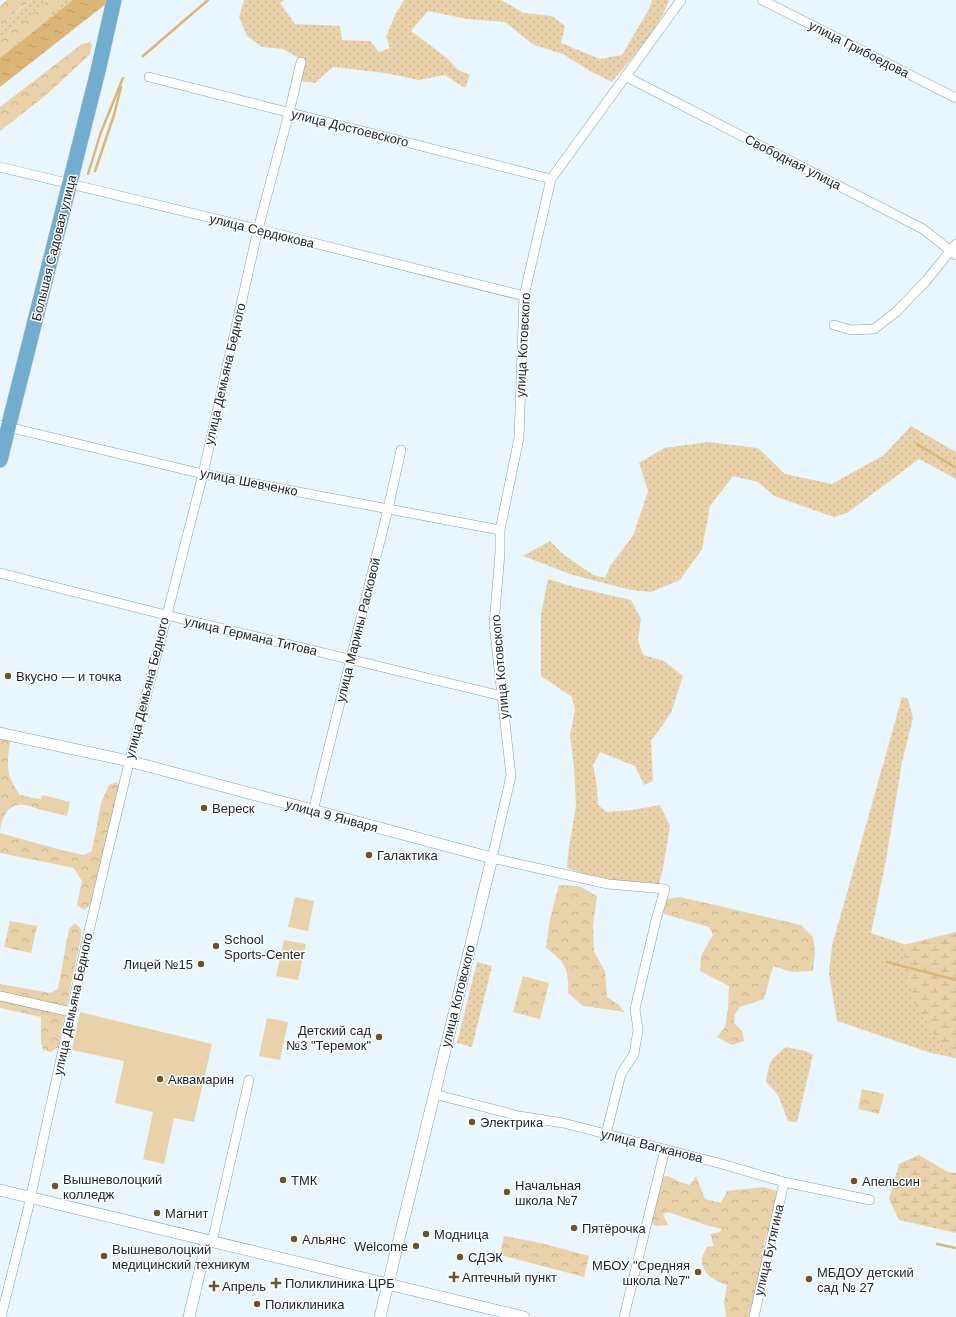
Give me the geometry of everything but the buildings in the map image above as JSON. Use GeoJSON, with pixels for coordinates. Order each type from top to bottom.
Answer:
{"type":"FeatureCollection","features":[{"type":"Feature","properties":{"kind":"highway","name":"Большая Садовая улица"},"geometry":{"type":"LineString","coordinates":[[0,460],[4,426],[70,184],[114,0]]}},
{"type":"Feature","properties":{"kind":"street","name":"улица Котовского"},"geometry":{"type":"LineString","coordinates":[[380,1317],[511,776],[494,624],[500,553],[500,530],[519,438],[524,296],[552,179],[681,0]]}},
{"type":"Feature","properties":{"kind":"street","name":"улица Грибоедова"},"geometry":{"type":"LineString","coordinates":[[762,0],[956,98]]}},
{"type":"Feature","properties":{"kind":"street","name":"улица Демьяна Бедного"},"geometry":{"type":"LineString","coordinates":[[1,1317],[30,1198],[129,761],[203,474],[258,229],[290,112],[301,62]]}},
{"type":"Feature","properties":{"kind":"street","name":"Свободная улица"},"geometry":{"type":"LineString","coordinates":[[625,76],[923,229],[954,250]]}},
{"type":"Feature","properties":{"kind":"street","name":"улица Достоевского"},"geometry":{"type":"LineString","coordinates":[[149,77],[552,179]]}},
{"type":"Feature","properties":{"kind":"street","name":"улица Сердюкова"},"geometry":{"type":"LineString","coordinates":[[0,167],[258,229],[524,296]]}},
{"type":"Feature","properties":{"kind":"street"},"geometry":{"type":"LineString","coordinates":[[834,325],[851,330],[874,329],[896,312],[954,250]]}},
{"type":"Feature","properties":{"kind":"street","name":"улица Шевченко"},"geometry":{"type":"LineString","coordinates":[[4,426],[34,432],[203,474],[500,530]]}},
{"type":"Feature","properties":{"kind":"street","name":"улица Марины Расковой"},"geometry":{"type":"LineString","coordinates":[[314,811],[401,450]]}},
{"type":"Feature","properties":{"kind":"street","name":"улица Германа Титова"},"geometry":{"type":"LineString","coordinates":[[0,574],[502,696]]}},
{"type":"Feature","properties":{"kind":"street","name":"улица 9 Января"},"geometry":{"type":"LineString","coordinates":[[0,733],[129,761],[492,858],[608,884],[665,889],[635,1008],[638,1030],[634,1054],[621,1074],[606,1134]]}},
{"type":"Feature","properties":{"kind":"street"},"geometry":{"type":"LineString","coordinates":[[0,996],[71,1012]]}},
{"type":"Feature","properties":{"kind":"street"},"geometry":{"type":"LineString","coordinates":[[189,1317],[249,1080]]}},
{"type":"Feature","properties":{"kind":"street","name":"улица Вагжанова"},"geometry":{"type":"LineString","coordinates":[[434,1094],[519,1116],[563,1123],[722,1164],[784,1182],[870,1200]]}},
{"type":"Feature","properties":{"kind":"street"},"geometry":{"type":"LineString","coordinates":[[624,1317],[665,1149]]}},
{"type":"Feature","properties":{"kind":"street","name":"улица Бутягина"},"geometry":{"type":"LineString","coordinates":[[754,1317],[784,1182]]}},
{"type":"Feature","properties":{"kind":"street"},"geometry":{"type":"LineString","coordinates":[[0,1190],[524,1317]]}},
{"type":"Feature","properties":{"kind":"green space"},"geometry":{"type":"Polygon","coordinates":[[[7,0],[32,0],[20,8],[0,27],[0,6],[7,0]]]}},
{"type":"Feature","properties":{"kind":"green space"},"geometry":{"type":"Polygon","coordinates":[[[32,0],[48,0],[20,24],[0,38],[0,27],[32,0]]]}},
{"type":"Feature","properties":{"kind":"green space"},"geometry":{"type":"Polygon","coordinates":[[[48,0],[57,0],[61,4],[60,8],[0,55],[0,38],[20,24],[48,0]]]}},
{"type":"Feature","properties":{"kind":"green space"},"geometry":{"type":"Polygon","coordinates":[[[57,0],[73,0],[0,58],[0,55],[60,8],[57,0]]]}},
{"type":"Feature","properties":{"kind":"green space"},"geometry":{"type":"Polygon","coordinates":[[[244,0],[284,0],[280,3],[295,24],[340,26],[342,40],[370,41],[379,52],[390,48],[386,37],[396,13],[404,0],[501,0],[524,13],[552,16],[565,26],[561,43],[600,59],[622,55],[649,9],[652,0],[669,0],[651,33],[612,82],[590,71],[563,54],[534,45],[505,22],[467,19],[428,11],[411,31],[447,58],[458,70],[470,75],[465,88],[445,75],[419,80],[385,73],[333,67],[315,83],[301,81],[304,61],[283,49],[262,47],[247,36],[239,17],[244,0]]]}},
{"type":"Feature","properties":{"kind":"green space"},"geometry":{"type":"Polygon","coordinates":[[[90,42],[92,46],[90,54],[84,60],[45,96],[0,131],[0,107],[82,44],[90,42]]]}},
{"type":"Feature","properties":{"kind":"green space"},"geometry":{"type":"Polygon","coordinates":[[[911,426],[956,452],[956,479],[919,459],[847,513],[834,517],[774,496],[758,482],[733,476],[710,506],[702,549],[680,580],[651,592],[631,590],[573,575],[523,556],[550,541],[564,555],[593,575],[605,578],[610,566],[633,536],[648,491],[639,463],[664,448],[708,442],[758,448],[785,474],[832,484],[884,455],[911,426]]]}},
{"type":"Feature","properties":{"kind":"green space"},"geometry":{"type":"Polygon","coordinates":[[[548,579],[574,587],[631,600],[641,619],[638,640],[643,655],[664,661],[683,676],[671,713],[651,741],[653,781],[644,785],[635,766],[600,752],[593,765],[597,787],[598,805],[607,812],[632,810],[660,805],[670,826],[658,888],[588,875],[567,868],[576,805],[574,767],[570,735],[575,710],[572,697],[541,676],[541,614],[548,579]]]}},
{"type":"Feature","properties":{"kind":"green space"},"geometry":{"type":"Polygon","coordinates":[[[902,697],[908,699],[913,718],[902,762],[886,860],[871,933],[933,954],[956,1022],[956,1058],[931,1053],[837,1021],[829,973],[832,946],[902,697]]]}},
{"type":"Feature","properties":{"kind":"green space"},"geometry":{"type":"Polygon","coordinates":[[[0,739],[10,741],[8,757],[9,775],[20,795],[44,800],[49,805],[38,809],[30,806],[16,805],[7,812],[3,818],[0,833],[0,739]]]}},
{"type":"Feature","properties":{"kind":"green space"},"geometry":{"type":"Polygon","coordinates":[[[117,782],[120,789],[90,905],[84,910],[77,905],[82,881],[74,868],[0,853],[0,833],[84,855],[92,851],[101,803],[109,785],[117,782]]]}},
{"type":"Feature","properties":{"kind":"green space"},"geometry":{"type":"Polygon","coordinates":[[[42,795],[70,802],[67,816],[38,809],[42,795]]]}},
{"type":"Feature","properties":{"kind":"green space"},"geometry":{"type":"Polygon","coordinates":[[[559,885],[579,886],[597,896],[593,925],[594,952],[605,971],[607,997],[619,1005],[624,1012],[583,1006],[568,993],[568,978],[565,967],[558,958],[546,948],[550,919],[559,885]]]}},
{"type":"Feature","properties":{"kind":"green space"},"geometry":{"type":"Polygon","coordinates":[[[295,897],[314,901],[308,931],[288,927],[295,897]]]}},
{"type":"Feature","properties":{"kind":"green space"},"geometry":{"type":"Polygon","coordinates":[[[680,897],[801,925],[813,937],[815,952],[813,971],[792,972],[773,966],[764,999],[740,1007],[735,1014],[734,1023],[742,1031],[744,1041],[732,1045],[717,1037],[725,1027],[728,1009],[729,986],[700,971],[701,956],[713,935],[709,927],[664,914],[663,908],[668,899],[680,897]]]}},
{"type":"Feature","properties":{"kind":"green space"},"geometry":{"type":"Polygon","coordinates":[[[10,921],[37,926],[31,953],[4,947],[10,921]]]}},
{"type":"Feature","properties":{"kind":"green space"},"geometry":{"type":"Polygon","coordinates":[[[75,923],[81,929],[81,937],[58,1047],[51,1052],[43,1050],[41,1042],[41,1017],[0,1008],[0,984],[50,993],[58,989],[69,929],[75,923]]]}},
{"type":"Feature","properties":{"kind":"green space"},"geometry":{"type":"Polygon","coordinates":[[[956,932],[956,1052],[944,1049],[912,1000],[903,945],[956,932]]]}},
{"type":"Feature","properties":{"kind":"green space"},"geometry":{"type":"Polygon","coordinates":[[[284,940],[306,944],[298,980],[276,976],[284,940]]]}},
{"type":"Feature","properties":{"kind":"green space"},"geometry":{"type":"Polygon","coordinates":[[[477,962],[492,966],[472,1047],[457,1043],[477,962]]]}},
{"type":"Feature","properties":{"kind":"green space"},"geometry":{"type":"Polygon","coordinates":[[[523,976],[549,983],[540,1019],[513,1012],[523,976]]]}},
{"type":"Feature","properties":{"kind":"green space"},"geometry":{"type":"Polygon","coordinates":[[[80,1012],[212,1044],[194,1122],[174,1118],[164,1164],[143,1159],[153,1112],[115,1103],[124,1061],[72,1050],[80,1012]]]}},
{"type":"Feature","properties":{"kind":"green space"},"geometry":{"type":"Polygon","coordinates":[[[267,1018],[288,1022],[280,1060],[259,1056],[267,1018]]]}},
{"type":"Feature","properties":{"kind":"green space"},"geometry":{"type":"Polygon","coordinates":[[[786,1047],[805,1051],[813,1055],[797,1122],[788,1121],[778,1095],[766,1082],[769,1065],[773,1058],[786,1047]]]}},
{"type":"Feature","properties":{"kind":"green space"},"geometry":{"type":"Polygon","coordinates":[[[862,1089],[884,1094],[879,1114],[858,1109],[862,1089]]]}},
{"type":"Feature","properties":{"kind":"green space"},"geometry":{"type":"Polygon","coordinates":[[[919,1155],[948,1172],[956,1173],[956,1233],[899,1220],[889,1199],[899,1164],[919,1155]]]}},
{"type":"Feature","properties":{"kind":"green space"},"geometry":{"type":"Polygon","coordinates":[[[668,1176],[690,1185],[696,1176],[705,1199],[721,1203],[727,1191],[763,1187],[777,1191],[778,1204],[764,1244],[765,1254],[749,1317],[726,1317],[724,1303],[727,1285],[714,1279],[706,1273],[702,1264],[702,1256],[707,1247],[714,1246],[710,1234],[720,1232],[722,1229],[668,1212],[663,1214],[668,1225],[657,1226],[648,1223],[660,1177],[668,1176]]]}},
{"type":"Feature","properties":{"kind":"green space"},"geometry":{"type":"Polygon","coordinates":[[[504,1236],[541,1243],[589,1256],[584,1277],[500,1255],[504,1236]]]}},
{"type":"Feature","properties":{"kind":"water"},"geometry":{"type":"Polygon","coordinates":[[[73,0],[111,0],[0,87],[0,58],[73,0]]]}},
{"type":"Feature","properties":{"kind":"waterway"},"geometry":{"type":"LineString","coordinates":[[143,56],[208,0]]}},
{"type":"Feature","properties":{"kind":"waterway"},"geometry":{"type":"LineString","coordinates":[[88,174],[101,132],[123,78]]}},
{"type":"Feature","properties":{"kind":"waterway"},"geometry":{"type":"LineString","coordinates":[[95,171],[114,115],[121,87]]}},
{"type":"Feature","properties":{"kind":"waterway"},"geometry":{"type":"LineString","coordinates":[[917,444],[956,468]]}},
{"type":"Feature","properties":{"kind":"waterway"},"geometry":{"type":"LineString","coordinates":[[887,962],[956,980]]}},
{"type":"Feature","properties":{"kind":"waterway"},"geometry":{"type":"LineString","coordinates":[[937,1244],[956,1248]]}},
{"type":"Feature","properties":{"kind":"place","name":"Вкусно — и точка"},"geometry":{"type":"Point","coordinates":[8,676]}},
{"type":"Feature","properties":{"kind":"place","name":"Вереск"},"geometry":{"type":"Point","coordinates":[204,808]}},
{"type":"Feature","properties":{"kind":"place","name":"Галактика"},"geometry":{"type":"Point","coordinates":[369,855]}},
{"type":"Feature","properties":{"kind":"place","name":"School Sports-Center"},"geometry":{"type":"Point","coordinates":[216,946]}},
{"type":"Feature","properties":{"kind":"place","name":"Лицей №15"},"geometry":{"type":"Point","coordinates":[201,964]}},
{"type":"Feature","properties":{"kind":"place","name":"Детский сад №3 \"Теремок\""},"geometry":{"type":"Point","coordinates":[379,1037]}},
{"type":"Feature","properties":{"kind":"place","name":"Аквамарин"},"geometry":{"type":"Point","coordinates":[160,1079]}},
{"type":"Feature","properties":{"kind":"place","name":"Электрика"},"geometry":{"type":"Point","coordinates":[472,1122]}},
{"type":"Feature","properties":{"kind":"place","name":"ТМК"},"geometry":{"type":"Point","coordinates":[283,1180]}},
{"type":"Feature","properties":{"kind":"place","name":"Апельсин"},"geometry":{"type":"Point","coordinates":[854,1181]}},
{"type":"Feature","properties":{"kind":"place","name":"Вышневолоцкий колледж"},"geometry":{"type":"Point","coordinates":[55,1186]}},
{"type":"Feature","properties":{"kind":"place","name":"Начальная школа №7"},"geometry":{"type":"Point","coordinates":[507,1192]}},
{"type":"Feature","properties":{"kind":"place","name":"Магнит"},"geometry":{"type":"Point","coordinates":[157,1213]}},
{"type":"Feature","properties":{"kind":"place","name":"Пятёрочка"},"geometry":{"type":"Point","coordinates":[574,1228]}},
{"type":"Feature","properties":{"kind":"place","name":"Модница"},"geometry":{"type":"Point","coordinates":[426,1234]}},
{"type":"Feature","properties":{"kind":"place","name":"Альянс"},"geometry":{"type":"Point","coordinates":[294,1239]}},
{"type":"Feature","properties":{"kind":"place","name":"Welcome"},"geometry":{"type":"Point","coordinates":[416,1246]}},
{"type":"Feature","properties":{"kind":"place","name":"Вышневолоцкий медицинский техникум"},"geometry":{"type":"Point","coordinates":[104,1256]}},
{"type":"Feature","properties":{"kind":"place","name":"СДЭК"},"geometry":{"type":"Point","coordinates":[460,1257]}},
{"type":"Feature","properties":{"kind":"place","name":"МБОУ \"Средняя школа №7\""},"geometry":{"type":"Point","coordinates":[698,1272]}},
{"type":"Feature","properties":{"kind":"place","name":"Аптечный пункт"},"geometry":{"type":"Point","coordinates":[454,1277]}},
{"type":"Feature","properties":{"kind":"place","name":"МБДОУ детский сад № 27"},"geometry":{"type":"Point","coordinates":[809,1279]}},
{"type":"Feature","properties":{"kind":"place","name":"Поликлиника ЦРБ"},"geometry":{"type":"Point","coordinates":[276,1283]}},
{"type":"Feature","properties":{"kind":"place","name":"Апрель"},"geometry":{"type":"Point","coordinates":[214,1286]}},
{"type":"Feature","properties":{"kind":"place","name":"Поликлиника"},"geometry":{"type":"Point","coordinates":[257,1304]}}]}
